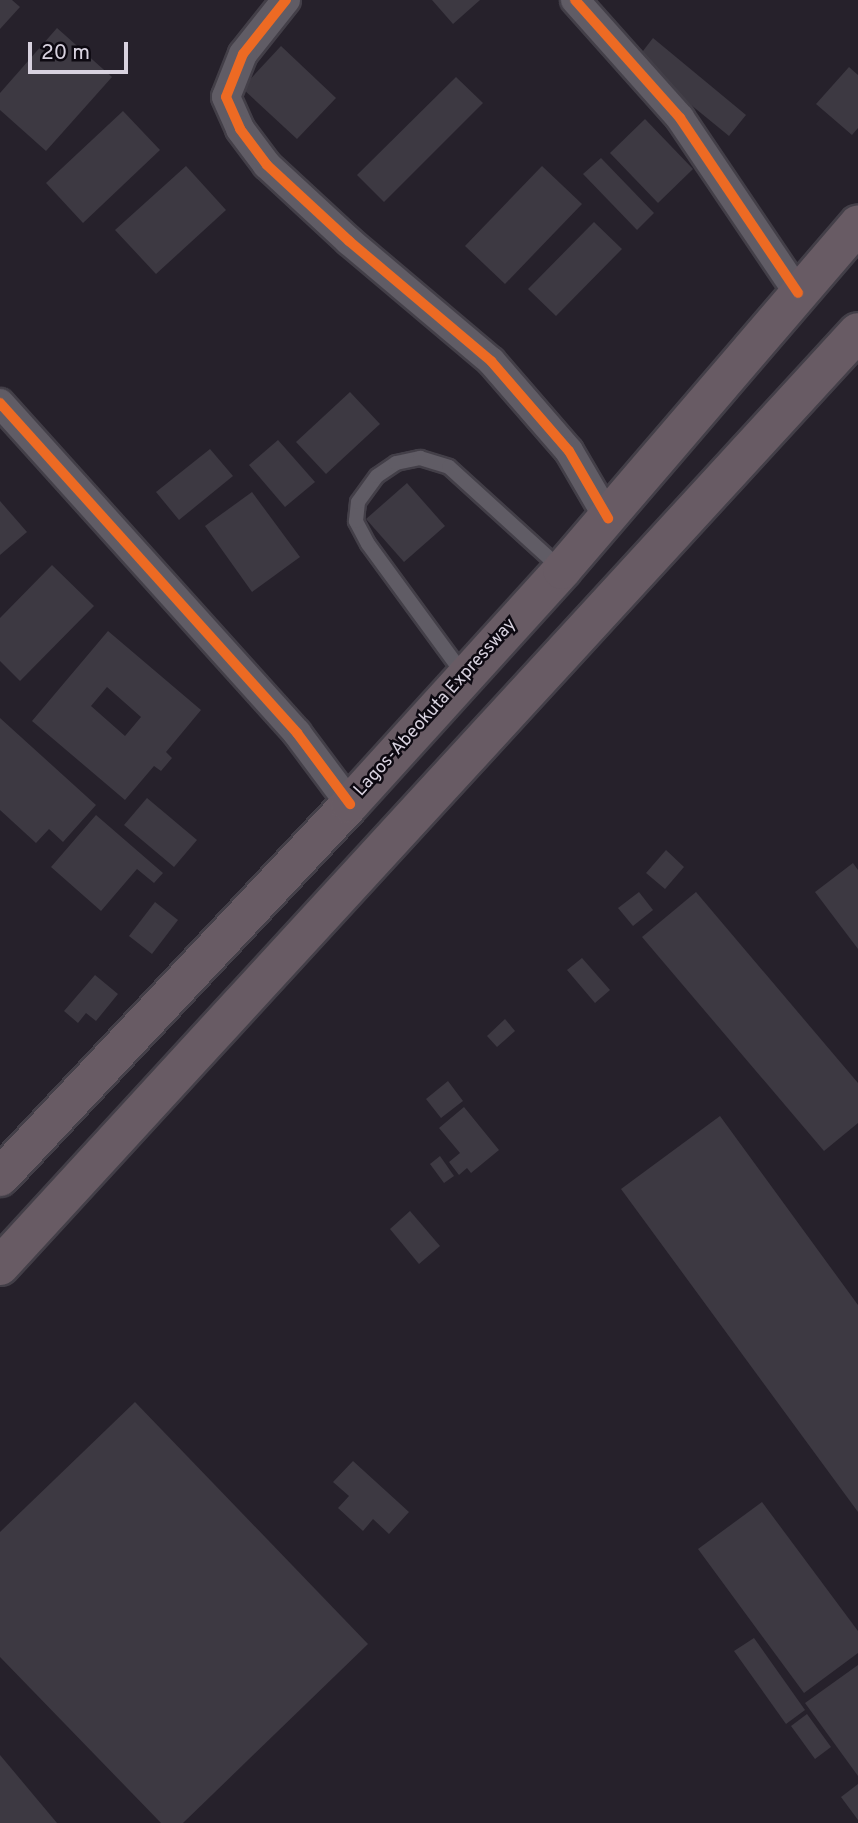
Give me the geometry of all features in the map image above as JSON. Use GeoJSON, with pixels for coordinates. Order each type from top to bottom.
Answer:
{"type":"FeatureCollection","features":[{"type":"Feature","properties":{"kind":"highway","name":"Lagos-Abeokuta Expressway"},"geometry":{"type":"LineString","coordinates":[[0,1177],[350,804],[562,570],[858,225]]}},
{"type":"Feature","properties":{"kind":"highway"},"geometry":{"type":"LineString","coordinates":[[0,1266],[858,332]]}},
{"type":"Feature","properties":{"kind":"street"},"geometry":{"type":"LineString","coordinates":[[286,0],[243,54],[226,97],[240,129],[267,165],[349,241],[491,361],[569,451],[608,518]]}},
{"type":"Feature","properties":{"kind":"street"},"geometry":{"type":"LineString","coordinates":[[575,0],[680,118],[798,293]]}},
{"type":"Feature","properties":{"kind":"street"},"geometry":{"type":"LineString","coordinates":[[0,403],[297,733],[350,804]]}},
{"type":"Feature","properties":{"kind":"lane"},"geometry":{"type":"LineString","coordinates":[[465,676],[368,544],[356,521],[358,502],[377,476],[396,463],[420,458],[449,467],[562,570]]}},
{"type":"Feature","properties":{"kind":"building"},"geometry":{"type":"Polygon","coordinates":[[[0,0],[12,0],[20,7],[0,29],[0,0]]]}},
{"type":"Feature","properties":{"kind":"building"},"geometry":{"type":"Polygon","coordinates":[[[432,0],[480,0],[453,24],[432,0]]]}},
{"type":"Feature","properties":{"kind":"building"},"geometry":{"type":"Polygon","coordinates":[[[57,28],[112,77],[46,151],[0,110],[0,93],[57,28]]]}},
{"type":"Feature","properties":{"kind":"building"},"geometry":{"type":"Polygon","coordinates":[[[653,38],[746,115],[729,136],[636,60],[653,38]]]}},
{"type":"Feature","properties":{"kind":"building"},"geometry":{"type":"Polygon","coordinates":[[[281,46],[336,98],[297,139],[242,88],[281,46]]]}},
{"type":"Feature","properties":{"kind":"building"},"geometry":{"type":"Polygon","coordinates":[[[849,67],[858,75],[858,128],[852,135],[816,104],[849,67]]]}},
{"type":"Feature","properties":{"kind":"building"},"geometry":{"type":"Polygon","coordinates":[[[456,77],[483,103],[384,202],[357,175],[456,77]]]}},
{"type":"Feature","properties":{"kind":"building"},"geometry":{"type":"Polygon","coordinates":[[[123,111],[160,150],[83,223],[46,183],[123,111]]]}},
{"type":"Feature","properties":{"kind":"building"},"geometry":{"type":"Polygon","coordinates":[[[645,119],[693,169],[658,203],[610,153],[645,119]]]}},
{"type":"Feature","properties":{"kind":"building"},"geometry":{"type":"Polygon","coordinates":[[[601,158],[654,213],[637,230],[583,174],[601,158]]]}},
{"type":"Feature","properties":{"kind":"building"},"geometry":{"type":"Polygon","coordinates":[[[186,166],[226,210],[156,274],[115,230],[186,166]]]}},
{"type":"Feature","properties":{"kind":"building"},"geometry":{"type":"Polygon","coordinates":[[[542,166],[582,204],[505,284],[465,246],[542,166]]]}},
{"type":"Feature","properties":{"kind":"building"},"geometry":{"type":"Polygon","coordinates":[[[594,222],[622,249],[556,316],[528,289],[594,222]]]}},
{"type":"Feature","properties":{"kind":"building"},"geometry":{"type":"Polygon","coordinates":[[[350,392],[380,424],[326,474],[296,442],[350,392]]]}},
{"type":"Feature","properties":{"kind":"building"},"geometry":{"type":"Polygon","coordinates":[[[278,440],[315,482],[285,507],[249,465],[278,440]]]}},
{"type":"Feature","properties":{"kind":"building"},"geometry":{"type":"Polygon","coordinates":[[[210,449],[233,476],[179,520],[156,492],[210,449]]]}},
{"type":"Feature","properties":{"kind":"building"},"geometry":{"type":"Polygon","coordinates":[[[407,483],[445,526],[404,562],[366,519],[407,483]]]}},
{"type":"Feature","properties":{"kind":"building"},"geometry":{"type":"Polygon","coordinates":[[[252,492],[300,557],[252,592],[205,526],[252,492]]]}},
{"type":"Feature","properties":{"kind":"building"},"geometry":{"type":"Polygon","coordinates":[[[0,501],[27,532],[0,555],[0,501]]]}},
{"type":"Feature","properties":{"kind":"building"},"geometry":{"type":"Polygon","coordinates":[[[52,565],[94,606],[20,681],[0,661],[0,618],[52,565]]]}},
{"type":"Feature","properties":{"kind":"building"},"geometry":{"type":"Polygon","coordinates":[[[108,631],[201,710],[166,752],[172,758],[161,771],[154,766],[125,800],[32,721],[108,631]],[[107,687],[91,706],[125,736],[141,717],[107,687]]]}},
{"type":"Feature","properties":{"kind":"building"},"geometry":{"type":"Polygon","coordinates":[[[0,718],[96,805],[63,842],[49,829],[36,843],[0,810],[0,718]]]}},
{"type":"Feature","properties":{"kind":"building"},"geometry":{"type":"Polygon","coordinates":[[[147,798],[197,840],[174,867],[124,825],[147,798]]]}},
{"type":"Feature","properties":{"kind":"building"},"geometry":{"type":"Polygon","coordinates":[[[96,815],[163,873],[154,883],[137,869],[101,911],[51,867],[96,815]]]}},
{"type":"Feature","properties":{"kind":"building"},"geometry":{"type":"Polygon","coordinates":[[[666,850],[684,867],[665,889],[646,873],[666,850]]]}},
{"type":"Feature","properties":{"kind":"building"},"geometry":{"type":"Polygon","coordinates":[[[853,863],[858,870],[858,949],[815,892],[853,863]]]}},
{"type":"Feature","properties":{"kind":"building"},"geometry":{"type":"Polygon","coordinates":[[[639,892],[653,910],[633,926],[618,908],[639,892]]]}},
{"type":"Feature","properties":{"kind":"building"},"geometry":{"type":"Polygon","coordinates":[[[696,892],[858,1083],[858,1123],[824,1151],[642,937],[696,892]]]}},
{"type":"Feature","properties":{"kind":"building"},"geometry":{"type":"Polygon","coordinates":[[[155,902],[178,920],[152,954],[129,936],[155,902]]]}},
{"type":"Feature","properties":{"kind":"building"},"geometry":{"type":"Polygon","coordinates":[[[582,958],[610,990],[595,1003],[567,970],[582,958]]]}},
{"type":"Feature","properties":{"kind":"building"},"geometry":{"type":"Polygon","coordinates":[[[95,975],[118,994],[96,1021],[86,1013],[78,1023],[64,1011],[95,975]]]}},
{"type":"Feature","properties":{"kind":"building"},"geometry":{"type":"Polygon","coordinates":[[[505,1019],[515,1031],[497,1047],[487,1036],[505,1019]]]}},
{"type":"Feature","properties":{"kind":"building"},"geometry":{"type":"Polygon","coordinates":[[[448,1081],[463,1101],[441,1118],[426,1099],[448,1081]]]}},
{"type":"Feature","properties":{"kind":"building"},"geometry":{"type":"Polygon","coordinates":[[[464,1107],[499,1150],[471,1173],[467,1168],[459,1175],[449,1162],[460,1153],[439,1128],[464,1107]]]}},
{"type":"Feature","properties":{"kind":"building"},"geometry":{"type":"Polygon","coordinates":[[[720,1116],[858,1305],[858,1512],[621,1189],[720,1116]]]}},
{"type":"Feature","properties":{"kind":"building"},"geometry":{"type":"Polygon","coordinates":[[[440,1156],[454,1176],[444,1183],[430,1164],[440,1156]]]}},
{"type":"Feature","properties":{"kind":"building"},"geometry":{"type":"Polygon","coordinates":[[[410,1211],[440,1246],[419,1264],[390,1229],[410,1211]]]}},
{"type":"Feature","properties":{"kind":"building"},"geometry":{"type":"Polygon","coordinates":[[[135,1402],[368,1644],[183,1823],[161,1823],[0,1657],[0,1532],[135,1402]]]}},
{"type":"Feature","properties":{"kind":"building"},"geometry":{"type":"Polygon","coordinates":[[[353,1461],[409,1512],[389,1534],[373,1519],[363,1531],[338,1508],[349,1496],[333,1482],[353,1461]]]}},
{"type":"Feature","properties":{"kind":"building"},"geometry":{"type":"Polygon","coordinates":[[[762,1502],[858,1631],[858,1653],[804,1693],[698,1549],[762,1502]]]}},
{"type":"Feature","properties":{"kind":"building"},"geometry":{"type":"Polygon","coordinates":[[[754,1638],[805,1710],[786,1724],[734,1651],[754,1638]]]}},
{"type":"Feature","properties":{"kind":"building"},"geometry":{"type":"Polygon","coordinates":[[[858,1665],[858,1776],[805,1703],[858,1665]]]}},
{"type":"Feature","properties":{"kind":"building"},"geometry":{"type":"Polygon","coordinates":[[[807,1714],[831,1747],[815,1759],[791,1726],[807,1714]]]}},
{"type":"Feature","properties":{"kind":"building"},"geometry":{"type":"Polygon","coordinates":[[[0,1755],[57,1823],[0,1823],[0,1755]]]}},
{"type":"Feature","properties":{"kind":"building"},"geometry":{"type":"Polygon","coordinates":[[[858,1784],[858,1820],[841,1797],[858,1784]]]}},
{"type":"Feature","properties":{"kind":"cycle path"},"geometry":{"type":"LineString","coordinates":[[286,0],[243,54],[226,97],[240,129],[267,165],[349,241],[491,361],[569,451],[608,518]]}},
{"type":"Feature","properties":{"kind":"cycle path"},"geometry":{"type":"LineString","coordinates":[[575,0],[680,118],[798,293]]}},
{"type":"Feature","properties":{"kind":"cycle path"},"geometry":{"type":"LineString","coordinates":[[0,403],[297,733],[350,804]]}}]}
